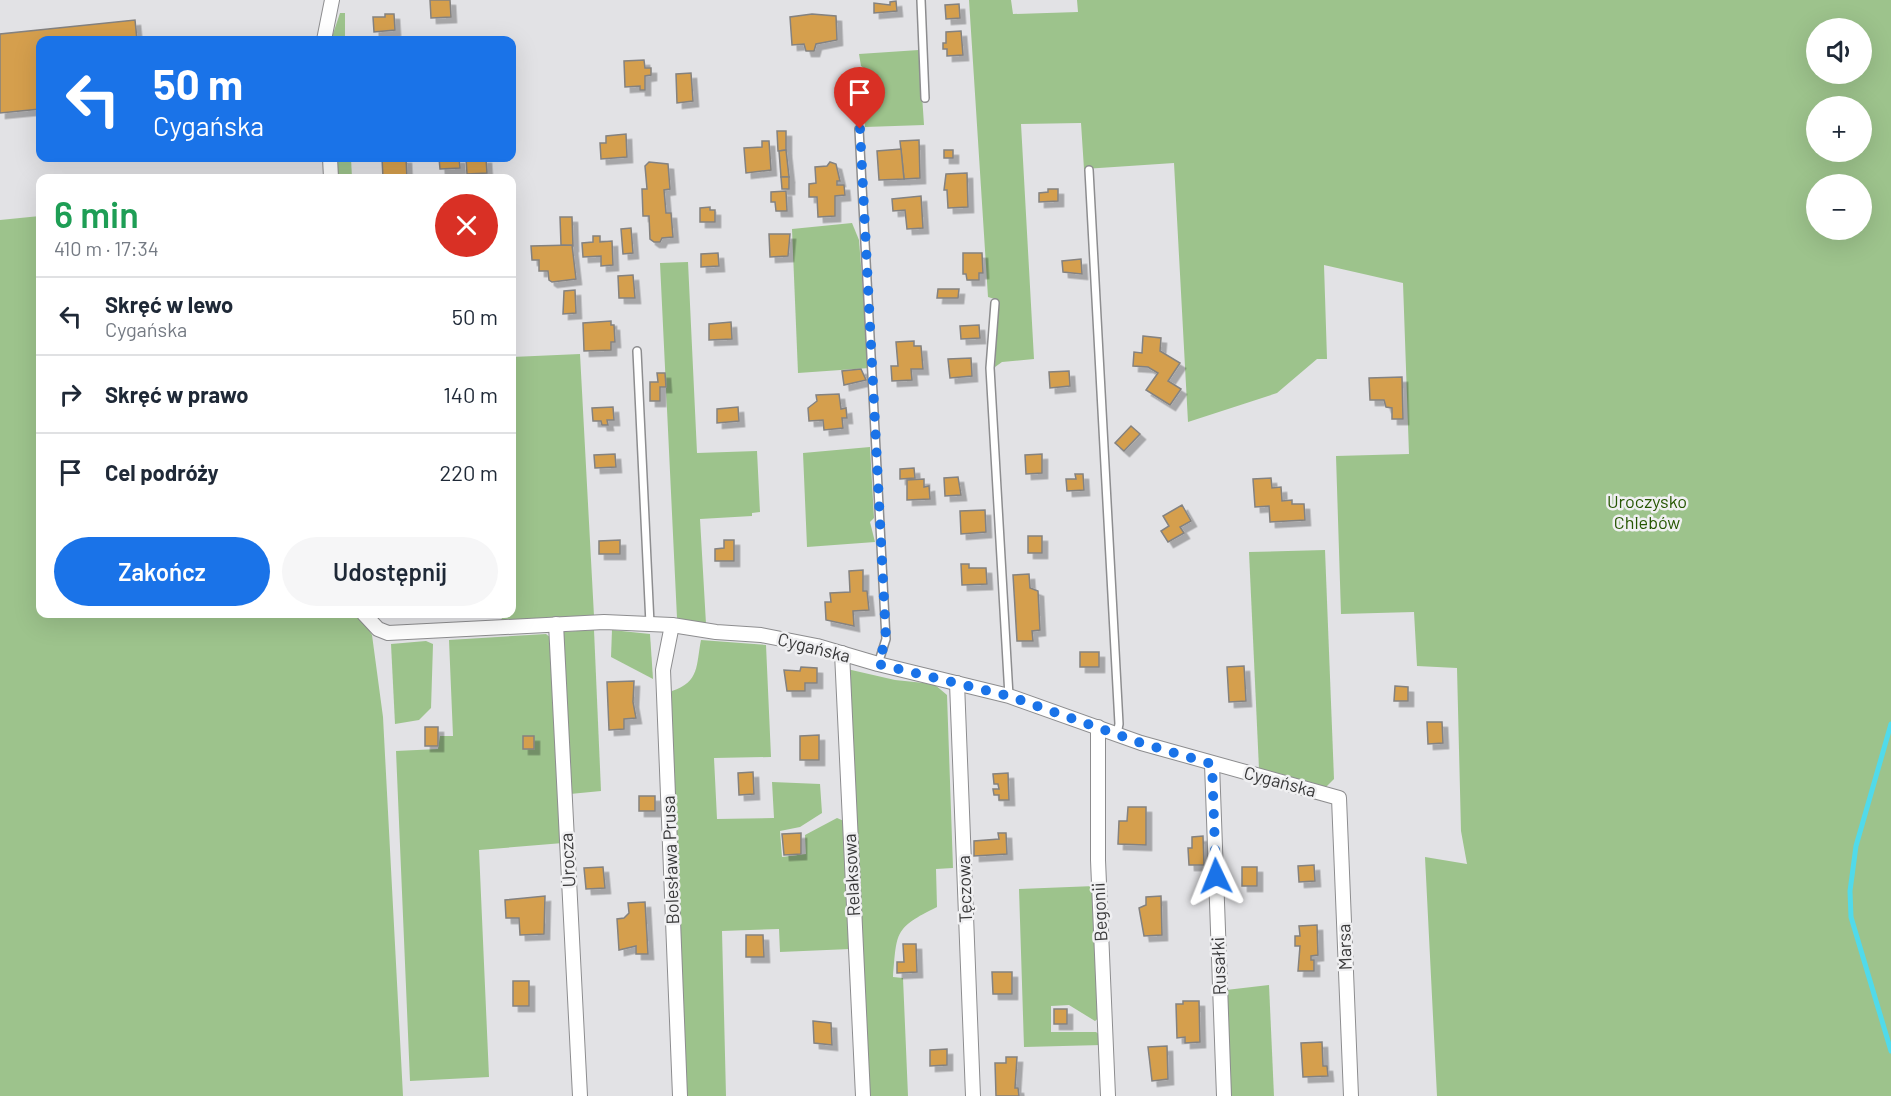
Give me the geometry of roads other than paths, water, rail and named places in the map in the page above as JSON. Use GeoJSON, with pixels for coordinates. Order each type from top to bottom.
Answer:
{"type":"FeatureCollection","features":[{"type":"Feature","properties":{"kind":"street"},"geometry":{"type":"LineString","coordinates":[[325,36],[332,0]]}},
{"type":"Feature","properties":{"kind":"street","name":"Cygańska"},"geometry":{"type":"LineString","coordinates":[[368,618],[378,629],[388,633],[556,624],[650,624],[761,635],[842,653],[1009,696],[1212,764],[1339,798]]}},
{"type":"Feature","properties":{"kind":"street","name":"Urocza"},"geometry":{"type":"LineString","coordinates":[[556,624],[580,1096]]}},
{"type":"Feature","properties":{"kind":"street","name":"Bolesława Prusa"},"geometry":{"type":"LineString","coordinates":[[672,625],[663,670],[680,1096]]}},
{"type":"Feature","properties":{"kind":"street","name":"Relaksowa"},"geometry":{"type":"LineString","coordinates":[[842,653],[862,1096]]}},
{"type":"Feature","properties":{"kind":"street","name":"Tęczowa"},"geometry":{"type":"LineString","coordinates":[[957,683],[973,1096]]}},
{"type":"Feature","properties":{"kind":"street","name":"Begonii"},"geometry":{"type":"LineString","coordinates":[[1098,727],[1098,860],[1108,1096]]}},
{"type":"Feature","properties":{"kind":"street","name":"Rusałki"},"geometry":{"type":"LineString","coordinates":[[1212,764],[1224,1096]]}},
{"type":"Feature","properties":{"kind":"street","name":"Marsa"},"geometry":{"type":"LineString","coordinates":[[1339,798],[1352,1096]]}},
{"type":"Feature","properties":{"kind":"lane"},"geometry":{"type":"LineString","coordinates":[[921,0],[925,98]]}},
{"type":"Feature","properties":{"kind":"lane"},"geometry":{"type":"LineString","coordinates":[[860,129],[886,639],[878,664]]}},
{"type":"Feature","properties":{"kind":"lane"},"geometry":{"type":"LineString","coordinates":[[1089,170],[1119,724],[1117,734]]}},
{"type":"Feature","properties":{"kind":"lane"},"geometry":{"type":"LineString","coordinates":[[994,303],[990,368],[1009,696]]}},
{"type":"Feature","properties":{"kind":"lane"},"geometry":{"type":"LineString","coordinates":[[637,351],[650,624]]}},
{"type":"Feature","properties":{"kind":"waterway"},"geometry":{"type":"LineString","coordinates":[[1891,724],[1856,846],[1850,891],[1851,917],[1891,1051]]}},
{"type":"Feature","properties":{"kind":"park label","name":"Uroczysko Chlebów"},"geometry":{"type":"Point","coordinates":[1647,512]}}]}
